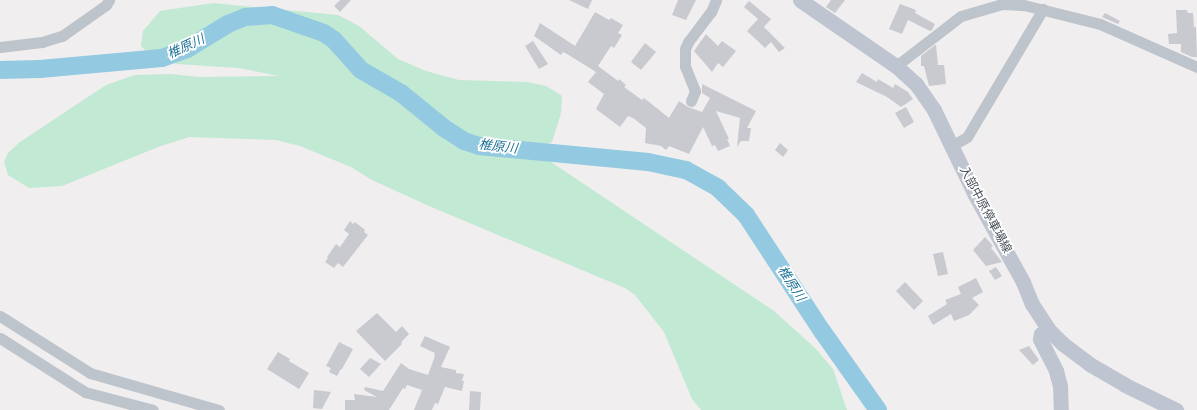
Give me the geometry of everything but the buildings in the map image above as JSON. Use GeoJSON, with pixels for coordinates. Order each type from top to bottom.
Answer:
{"type":"FeatureCollection","features":[{"type":"Feature","properties":{"kind":"main road","name":"入部中原停車場線"},"geometry":{"type":"LineString","coordinates":[[800,0],[896,66],[916,84],[924,94],[975,195],[1012,261],[1032,304],[1048,329],[1063,344],[1091,365],[1125,385],[1176,410]]}},
{"type":"Feature","properties":{"kind":"main road"},"geometry":{"type":"LineString","coordinates":[[1048,329],[1041,334],[1040,339],[1056,371],[1060,386],[1060,410]]}},
{"type":"Feature","properties":{"kind":"street"},"geometry":{"type":"LineString","coordinates":[[0,47],[42,42],[62,36],[106,5],[109,0]]}},
{"type":"Feature","properties":{"kind":"street"},"geometry":{"type":"LineString","coordinates":[[691,101],[695,91],[685,66],[685,49],[688,42],[711,12],[716,0]]}},
{"type":"Feature","properties":{"kind":"street"},"geometry":{"type":"LineString","coordinates":[[896,66],[950,24],[971,12],[1002,4],[1024,4],[1100,24],[1197,67]]}},
{"type":"Feature","properties":{"kind":"street"},"geometry":{"type":"LineString","coordinates":[[951,146],[967,137],[1043,9]]}},
{"type":"Feature","properties":{"kind":"street"},"geometry":{"type":"LineString","coordinates":[[0,316],[90,373],[219,410]]}},
{"type":"Feature","properties":{"kind":"street"},"geometry":{"type":"LineString","coordinates":[[0,338],[85,392],[153,410]]}},
{"type":"Feature","properties":{"kind":"green space"},"geometry":{"type":"Polygon","coordinates":[[[213,3],[338,15],[359,26],[398,59],[426,71],[459,80],[527,82],[546,86],[562,96],[561,113],[552,142],[533,150],[774,311],[815,348],[833,369],[847,410],[701,410],[692,399],[664,332],[635,295],[625,288],[429,206],[372,180],[351,167],[300,146],[276,140],[189,137],[158,147],[62,186],[29,188],[8,175],[4,162],[8,153],[20,142],[106,85],[135,75],[171,74],[199,77],[279,76],[239,68],[177,64],[153,58],[141,46],[143,31],[160,11],[213,3]]]}},
{"type":"Feature","properties":{"kind":"waterway","name":"椎原川"},"geometry":{"type":"LineString","coordinates":[[0,70],[40,69],[162,58],[187,49],[228,24],[245,17],[272,15],[324,33],[334,40],[361,70],[401,93],[444,128],[464,141],[479,146],[648,162],[686,170],[718,188],[746,215],[822,331],[878,410]]}}]}
